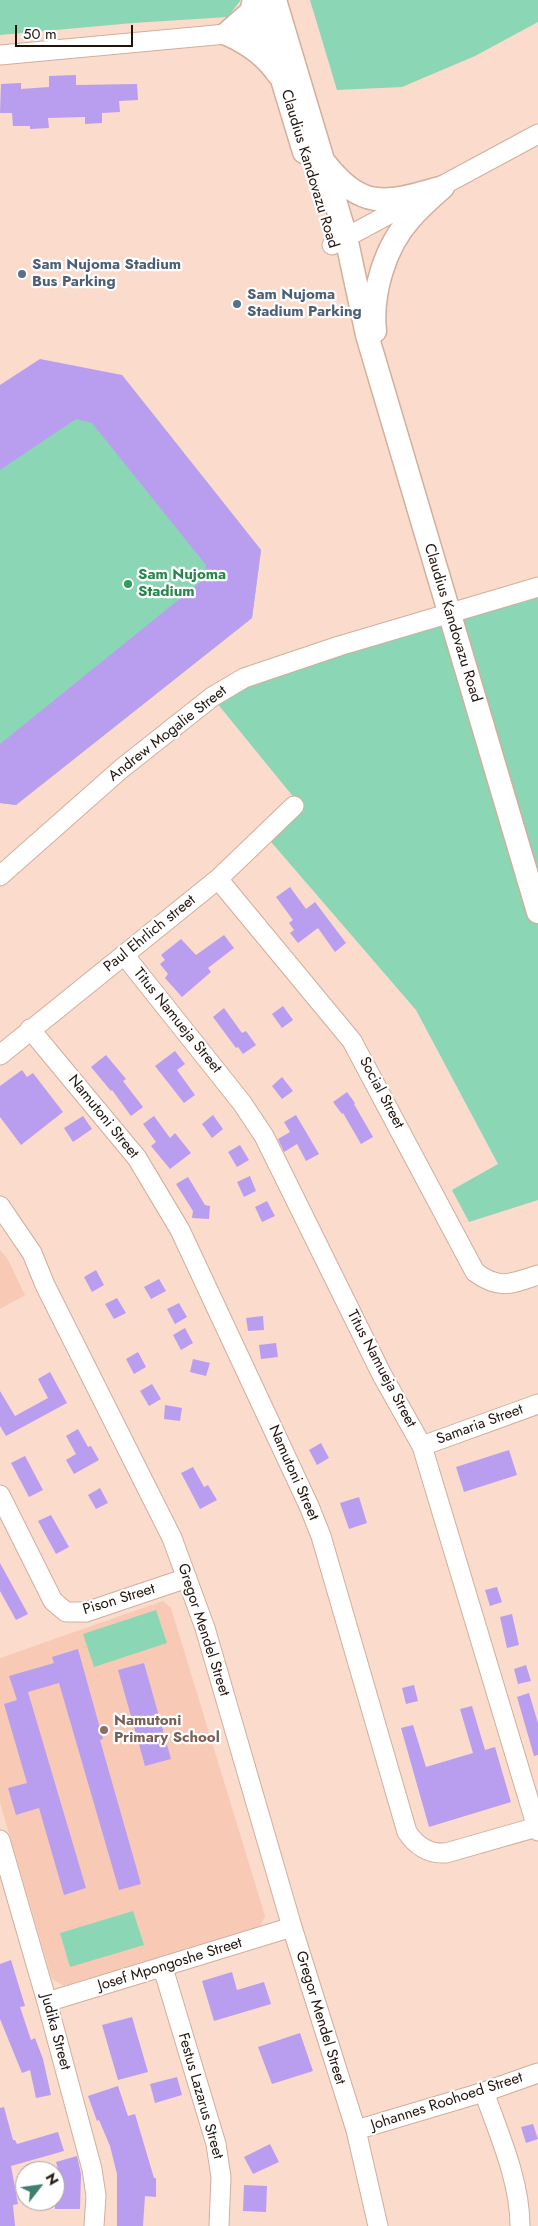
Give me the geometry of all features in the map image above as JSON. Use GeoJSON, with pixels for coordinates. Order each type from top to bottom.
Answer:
{"type":"FeatureCollection","features":[{"type":"Feature","properties":{"kind":"street"},"geometry":{"type":"LineString","coordinates":[[227,34],[251,12],[254,0]]}},
{"type":"Feature","properties":{"kind":"street","name":"Claudius Kandovazu Road"},"geometry":{"type":"LineString","coordinates":[[258,0],[276,33],[322,158],[350,297],[367,335],[538,912]]}},
{"type":"Feature","properties":{"kind":"street","name":"Claudius Kandovazu Road"},"geometry":{"type":"LineString","coordinates":[[275,0],[276,33],[282,80],[339,241]]}},
{"type":"Feature","properties":{"kind":"street"},"geometry":{"type":"LineString","coordinates":[[0,55],[227,34],[276,33]]}},
{"type":"Feature","properties":{"kind":"street"},"geometry":{"type":"LineString","coordinates":[[227,34],[246,43],[262,54],[282,80]]}},
{"type":"Feature","properties":{"kind":"street"},"geometry":{"type":"LineString","coordinates":[[339,241],[443,187],[538,134]]}},
{"type":"Feature","properties":{"kind":"street"},"geometry":{"type":"LineString","coordinates":[[322,158],[344,184],[362,196],[376,200],[400,199],[443,187]]}},
{"type":"Feature","properties":{"kind":"street"},"geometry":{"type":"LineString","coordinates":[[380,380],[374,326],[381,275],[389,251],[410,219],[443,187]]}},
{"type":"Feature","properties":{"kind":"street","name":"Andrew Mogalie Street"},"geometry":{"type":"LineString","coordinates":[[0,876],[121,769],[225,688],[244,678],[274,667],[538,586]]}},
{"type":"Feature","properties":{"kind":"street","name":"Paul Ehrlich street"},"geometry":{"type":"LineString","coordinates":[[0,1055],[218,879],[294,806]]}},
{"type":"Feature","properties":{"kind":"street","name":"Social Street"},"geometry":{"type":"LineString","coordinates":[[218,879],[352,1041],[475,1272],[488,1282],[505,1284],[538,1275]]}},
{"type":"Feature","properties":{"kind":"street","name":"Titus Namueja Street"},"geometry":{"type":"LineString","coordinates":[[125,956],[242,1102],[264,1136],[376,1363],[422,1446],[537,1829]]}},
{"type":"Feature","properties":{"kind":"street","name":"Namutoni Street"},"geometry":{"type":"LineString","coordinates":[[30,1029],[137,1158],[180,1230],[309,1506],[321,1536],[407,1832],[414,1842],[425,1850],[441,1854],[537,1829]]}},
{"type":"Feature","properties":{"kind":"street","name":"Gregor Mendel Street"},"geometry":{"type":"LineString","coordinates":[[0,1206],[32,1253],[45,1285],[172,1538],[187,1578],[205,1628],[292,1927],[356,2130],[378,2226]]}},
{"type":"Feature","properties":{"kind":"street","name":"Samaria Street"},"geometry":{"type":"LineString","coordinates":[[422,1446],[538,1404]]}},
{"type":"Feature","properties":{"kind":"street","name":"Pison Street"},"geometry":{"type":"LineString","coordinates":[[0,1494],[53,1602],[66,1612],[86,1612],[187,1578]]}},
{"type":"Feature","properties":{"kind":"street","name":"Judika Street"},"geometry":{"type":"LineString","coordinates":[[0,1840],[48,2002],[92,2168],[96,2196],[94,2226]]}},
{"type":"Feature","properties":{"kind":"street","name":"Josef Mpongoshe Street"},"geometry":{"type":"LineString","coordinates":[[48,2002],[292,1927]]}},
{"type":"Feature","properties":{"kind":"street","name":"Festus Lazarus Street"},"geometry":{"type":"LineString","coordinates":[[163,1968],[216,2144],[221,2177],[218,2226]]}},
{"type":"Feature","properties":{"kind":"street","name":"Johannes Roohoed Street"},"geometry":{"type":"LineString","coordinates":[[356,2130],[484,2092],[538,2073]]}},
{"type":"Feature","properties":{"kind":"street"},"geometry":{"type":"LineString","coordinates":[[484,2092],[513,2180],[518,2199],[520,2226]]}},
{"type":"Feature","properties":{"kind":"shaded area"},"geometry":{"type":"Polygon","coordinates":[[[0,1250],[7,1258],[25,1295],[0,1309],[0,1250]]]}},
{"type":"Feature","properties":{"kind":"shaded area","name":"Namutoni Primary School"},"geometry":{"type":"Polygon","coordinates":[[[163,1601],[171,1608],[265,1916],[260,1926],[64,1986],[52,1979],[0,1803],[0,1658],[163,1601]]]}},
{"type":"Feature","properties":{"kind":"green space"},"geometry":{"type":"Polygon","coordinates":[[[0,0],[240,1],[228,17],[0,35],[0,0]]]}},
{"type":"Feature","properties":{"kind":"green space"},"geometry":{"type":"Polygon","coordinates":[[[310,0],[538,0],[538,22],[475,56],[402,87],[337,90],[310,0]]]}},
{"type":"Feature","properties":{"kind":"green space","name":"Sam Nujoma Stadium"},"geometry":{"type":"Polygon","coordinates":[[[122,375],[261,550],[252,618],[16,805],[0,803],[0,385],[122,375]]]}},
{"type":"Feature","properties":{"kind":"green space"},"geometry":{"type":"Polygon","coordinates":[[[538,587],[538,1200],[469,1222],[452,1190],[498,1164],[416,1010],[266,836],[300,805],[212,697],[538,587]]]}},
{"type":"Feature","properties":{"kind":"green space"},"geometry":{"type":"Polygon","coordinates":[[[156,1610],[167,1643],[94,1667],[83,1634],[156,1610]]]}},
{"type":"Feature","properties":{"kind":"green space"},"geometry":{"type":"Polygon","coordinates":[[[133,1911],[144,1945],[70,1967],[60,1933],[133,1911]]]}},
{"type":"Feature","properties":{"kind":"building"},"geometry":{"type":"Polygon","coordinates":[[[76,75],[76,85],[137,84],[138,100],[119,101],[120,112],[102,113],[102,123],[85,124],[85,117],[48,118],[49,128],[30,129],[30,126],[13,126],[12,113],[0,113],[1,84],[21,83],[21,89],[49,87],[49,76],[76,75]]]}},
{"type":"Feature","properties":{"kind":"building"},"geometry":{"type":"Polygon","coordinates":[[[40,359],[122,375],[261,550],[252,618],[16,805],[0,803],[0,744],[203,580],[206,565],[92,423],[76,419],[0,470],[0,385],[40,359]]]}},
{"type":"Feature","properties":{"kind":"building"},"geometry":{"type":"Polygon","coordinates":[[[290,887],[306,909],[315,902],[346,943],[335,952],[318,928],[298,943],[290,933],[294,930],[289,923],[293,920],[276,897],[290,887]]]}},
{"type":"Feature","properties":{"kind":"building"},"geometry":{"type":"Polygon","coordinates":[[[224,935],[234,948],[208,968],[211,972],[182,997],[165,978],[168,974],[160,964],[165,960],[161,955],[181,939],[196,955],[224,935]]]}},
{"type":"Feature","properties":{"kind":"building"},"geometry":{"type":"Polygon","coordinates":[[[283,1006],[293,1020],[282,1028],[272,1014],[283,1006]]]}},
{"type":"Feature","properties":{"kind":"building"},"geometry":{"type":"Polygon","coordinates":[[[224,1008],[242,1033],[246,1031],[256,1045],[243,1054],[238,1047],[236,1048],[213,1017],[224,1008]]]}},
{"type":"Feature","properties":{"kind":"building"},"geometry":{"type":"Polygon","coordinates":[[[175,1051],[185,1064],[177,1070],[195,1095],[184,1103],[155,1066],[175,1051]]]}},
{"type":"Feature","properties":{"kind":"building"},"geometry":{"type":"Polygon","coordinates":[[[106,1055],[126,1079],[123,1081],[143,1107],[131,1116],[112,1090],[91,1067],[106,1055]]]}},
{"type":"Feature","properties":{"kind":"building"},"geometry":{"type":"Polygon","coordinates":[[[22,1070],[27,1077],[33,1073],[63,1112],[21,1145],[0,1117],[0,1086],[22,1070]]]}},
{"type":"Feature","properties":{"kind":"building"},"geometry":{"type":"Polygon","coordinates":[[[282,1077],[293,1091],[282,1099],[272,1086],[282,1077]]]}},
{"type":"Feature","properties":{"kind":"building"},"geometry":{"type":"Polygon","coordinates":[[[347,1092],[373,1137],[361,1144],[343,1113],[333,1102],[347,1092]]]}},
{"type":"Feature","properties":{"kind":"building"},"geometry":{"type":"Polygon","coordinates":[[[213,1115],[223,1129],[212,1138],[202,1124],[213,1115]]]}},
{"type":"Feature","properties":{"kind":"building"},"geometry":{"type":"Polygon","coordinates":[[[296,1115],[319,1154],[306,1161],[297,1144],[284,1152],[278,1139],[290,1132],[284,1122],[296,1115]]]}},
{"type":"Feature","properties":{"kind":"building"},"geometry":{"type":"Polygon","coordinates":[[[83,1116],[92,1129],[73,1142],[64,1128],[83,1116]]]}},
{"type":"Feature","properties":{"kind":"building"},"geometry":{"type":"Polygon","coordinates":[[[154,1116],[170,1138],[175,1133],[191,1153],[170,1169],[151,1146],[156,1142],[143,1124],[154,1116]]]}},
{"type":"Feature","properties":{"kind":"building"},"geometry":{"type":"Polygon","coordinates":[[[240,1145],[249,1160],[237,1167],[228,1152],[240,1145]]]}},
{"type":"Feature","properties":{"kind":"building"},"geometry":{"type":"Polygon","coordinates":[[[250,1176],[256,1191],[244,1197],[237,1182],[250,1176]]]}},
{"type":"Feature","properties":{"kind":"building"},"geometry":{"type":"Polygon","coordinates":[[[188,1177],[205,1205],[210,1206],[209,1219],[192,1218],[193,1211],[176,1184],[188,1177]]]}},
{"type":"Feature","properties":{"kind":"building"},"geometry":{"type":"Polygon","coordinates":[[[267,1201],[275,1216],[262,1222],[255,1207],[267,1201]]]}},
{"type":"Feature","properties":{"kind":"building"},"geometry":{"type":"Polygon","coordinates":[[[96,1270],[104,1285],[92,1292],[84,1277],[96,1270]]]}},
{"type":"Feature","properties":{"kind":"building"},"geometry":{"type":"Polygon","coordinates":[[[159,1279],[166,1291],[151,1299],[144,1287],[159,1279]]]}},
{"type":"Feature","properties":{"kind":"building"},"geometry":{"type":"Polygon","coordinates":[[[117,1298],[126,1313],[114,1319],[105,1304],[117,1298]]]}},
{"type":"Feature","properties":{"kind":"building"},"geometry":{"type":"Polygon","coordinates":[[[179,1303],[187,1317],[175,1324],[167,1309],[179,1303]]]}},
{"type":"Feature","properties":{"kind":"building"},"geometry":{"type":"Polygon","coordinates":[[[263,1316],[264,1330],[248,1331],[246,1318],[263,1316]]]}},
{"type":"Feature","properties":{"kind":"building"},"geometry":{"type":"Polygon","coordinates":[[[185,1328],[193,1343],[181,1350],[173,1335],[185,1328]]]}},
{"type":"Feature","properties":{"kind":"building"},"geometry":{"type":"Polygon","coordinates":[[[276,1343],[278,1357],[261,1359],[259,1345],[276,1343]]]}},
{"type":"Feature","properties":{"kind":"building"},"geometry":{"type":"Polygon","coordinates":[[[138,1352],[146,1367],[134,1374],[126,1359],[138,1352]]]}},
{"type":"Feature","properties":{"kind":"building"},"geometry":{"type":"Polygon","coordinates":[[[193,1359],[210,1363],[206,1376],[190,1372],[193,1359]]]}},
{"type":"Feature","properties":{"kind":"building"},"geometry":{"type":"Polygon","coordinates":[[[50,1372],[67,1403],[6,1436],[0,1426],[0,1391],[15,1416],[48,1398],[38,1379],[50,1372]]]}},
{"type":"Feature","properties":{"kind":"building"},"geometry":{"type":"Polygon","coordinates":[[[152,1384],[161,1399],[149,1406],[140,1391],[152,1384]]]}},
{"type":"Feature","properties":{"kind":"building"},"geometry":{"type":"Polygon","coordinates":[[[165,1405],[182,1408],[180,1421],[164,1419],[165,1405]]]}},
{"type":"Feature","properties":{"kind":"building"},"geometry":{"type":"Polygon","coordinates":[[[78,1429],[88,1447],[91,1446],[99,1460],[74,1474],[66,1460],[76,1454],[66,1436],[78,1429]]]}},
{"type":"Feature","properties":{"kind":"building"},"geometry":{"type":"Polygon","coordinates":[[[321,1443],[329,1458],[317,1465],[309,1450],[321,1443]]]}},
{"type":"Feature","properties":{"kind":"building"},"geometry":{"type":"Polygon","coordinates":[[[509,1450],[517,1475],[464,1492],[456,1467],[509,1450]]]}},
{"type":"Feature","properties":{"kind":"building"},"geometry":{"type":"Polygon","coordinates":[[[25,1456],[43,1490],[29,1497],[11,1463],[25,1456]]]}},
{"type":"Feature","properties":{"kind":"building"},"geometry":{"type":"Polygon","coordinates":[[[193,1467],[204,1487],[208,1485],[217,1500],[200,1509],[181,1473],[193,1467]]]}},
{"type":"Feature","properties":{"kind":"building"},"geometry":{"type":"Polygon","coordinates":[[[100,1488],[108,1503],[96,1509],[88,1495],[100,1488]]]}},
{"type":"Feature","properties":{"kind":"building"},"geometry":{"type":"Polygon","coordinates":[[[359,1497],[367,1523],[349,1529],[340,1503],[359,1497]]]}},
{"type":"Feature","properties":{"kind":"building"},"geometry":{"type":"Polygon","coordinates":[[[51,1515],[69,1547],[56,1554],[38,1521],[51,1515]]]}},
{"type":"Feature","properties":{"kind":"building"},"geometry":{"type":"Polygon","coordinates":[[[0,1563],[28,1614],[16,1620],[0,1591],[0,1563]]]}},
{"type":"Feature","properties":{"kind":"building"},"geometry":{"type":"Polygon","coordinates":[[[497,1587],[502,1602],[490,1606],[485,1590],[497,1587]]]}},
{"type":"Feature","properties":{"kind":"building"},"geometry":{"type":"Polygon","coordinates":[[[512,1614],[519,1645],[507,1648],[500,1617],[512,1614]]]}},
{"type":"Feature","properties":{"kind":"building"},"geometry":{"type":"Polygon","coordinates":[[[78,1649],[103,1739],[100,1740],[141,1884],[119,1890],[59,1683],[28,1692],[86,1888],[64,1895],[39,1808],[16,1815],[8,1788],[27,1783],[4,1704],[17,1700],[9,1676],[54,1663],[52,1657],[78,1649]]]}},
{"type":"Feature","properties":{"kind":"building"},"geometry":{"type":"Polygon","coordinates":[[[144,1663],[171,1759],[145,1766],[118,1670],[144,1663]]]}},
{"type":"Feature","properties":{"kind":"building"},"geometry":{"type":"Polygon","coordinates":[[[526,1665],[531,1681],[518,1684],[514,1669],[526,1665]]]}},
{"type":"Feature","properties":{"kind":"building"},"geometry":{"type":"Polygon","coordinates":[[[414,1685],[418,1701],[406,1704],[402,1688],[414,1685]]]}},
{"type":"Feature","properties":{"kind":"building"},"geometry":{"type":"Polygon","coordinates":[[[529,1693],[538,1723],[538,1755],[534,1756],[517,1697],[529,1693]]]}},
{"type":"Feature","properties":{"kind":"building"},"geometry":{"type":"Polygon","coordinates":[[[472,1706],[485,1750],[495,1747],[511,1802],[429,1827],[401,1728],[413,1725],[426,1767],[473,1753],[460,1709],[472,1706]]]}},
{"type":"Feature","properties":{"kind":"building"},"geometry":{"type":"Polygon","coordinates":[[[11,1960],[25,2006],[20,2007],[31,2040],[35,2038],[43,2059],[51,2095],[36,2098],[30,2070],[22,2073],[0,2019],[0,1964],[11,1960]]]}},
{"type":"Feature","properties":{"kind":"building"},"geometry":{"type":"Polygon","coordinates":[[[232,1972],[237,1990],[264,1982],[271,2004],[214,2021],[202,1981],[232,1972]]]}},
{"type":"Feature","properties":{"kind":"building"},"geometry":{"type":"Polygon","coordinates":[[[132,2017],[148,2072],[118,2080],[102,2025],[132,2017]]]}},
{"type":"Feature","properties":{"kind":"building"},"geometry":{"type":"Polygon","coordinates":[[[300,2033],[313,2071],[272,2084],[258,2047],[300,2033]]]}},
{"type":"Feature","properties":{"kind":"building"},"geometry":{"type":"Polygon","coordinates":[[[177,2077],[182,2095],[155,2103],[150,2084],[177,2077]]]}},
{"type":"Feature","properties":{"kind":"building"},"geometry":{"type":"Polygon","coordinates":[[[118,2086],[128,2116],[135,2114],[154,2178],[156,2178],[156,2197],[145,2196],[143,2226],[117,2226],[117,2174],[110,2146],[99,2120],[97,2121],[88,2096],[118,2086]]]}},
{"type":"Feature","properties":{"kind":"building"},"geometry":{"type":"Polygon","coordinates":[[[4,2107],[13,2140],[17,2144],[58,2132],[64,2151],[29,2161],[15,2161],[15,2165],[11,2166],[15,2188],[15,2205],[13,2205],[15,2226],[0,2226],[0,2108],[4,2107]]]}},
{"type":"Feature","properties":{"kind":"building"},"geometry":{"type":"Polygon","coordinates":[[[533,2124],[538,2139],[526,2143],[521,2127],[533,2124]]]}},
{"type":"Feature","properties":{"kind":"building"},"geometry":{"type":"Polygon","coordinates":[[[270,2144],[279,2162],[253,2174],[244,2157],[270,2144]]]}},
{"type":"Feature","properties":{"kind":"building"},"geometry":{"type":"Polygon","coordinates":[[[77,2156],[81,2174],[80,2209],[65,2209],[65,2161],[60,2161],[77,2156]]]}},
{"type":"Feature","properties":{"kind":"building"},"geometry":{"type":"Polygon","coordinates":[[[244,2185],[267,2186],[266,2212],[243,2211],[244,2185]]]}},
{"type":"Feature","properties":{"kind":"place","name":"Sam Nujoma Stadium Bus Parking"},"geometry":{"type":"Point","coordinates":[22,274]}},
{"type":"Feature","properties":{"kind":"place","name":"Sam Nujoma Stadium Parking"},"geometry":{"type":"Point","coordinates":[237,304]}},
{"type":"Feature","properties":{"kind":"place","name":"Sam Nujoma Stadium"},"geometry":{"type":"Point","coordinates":[128,584]}},
{"type":"Feature","properties":{"kind":"place","name":"Namutoni Primary School"},"geometry":{"type":"Point","coordinates":[104,1730]}}]}
